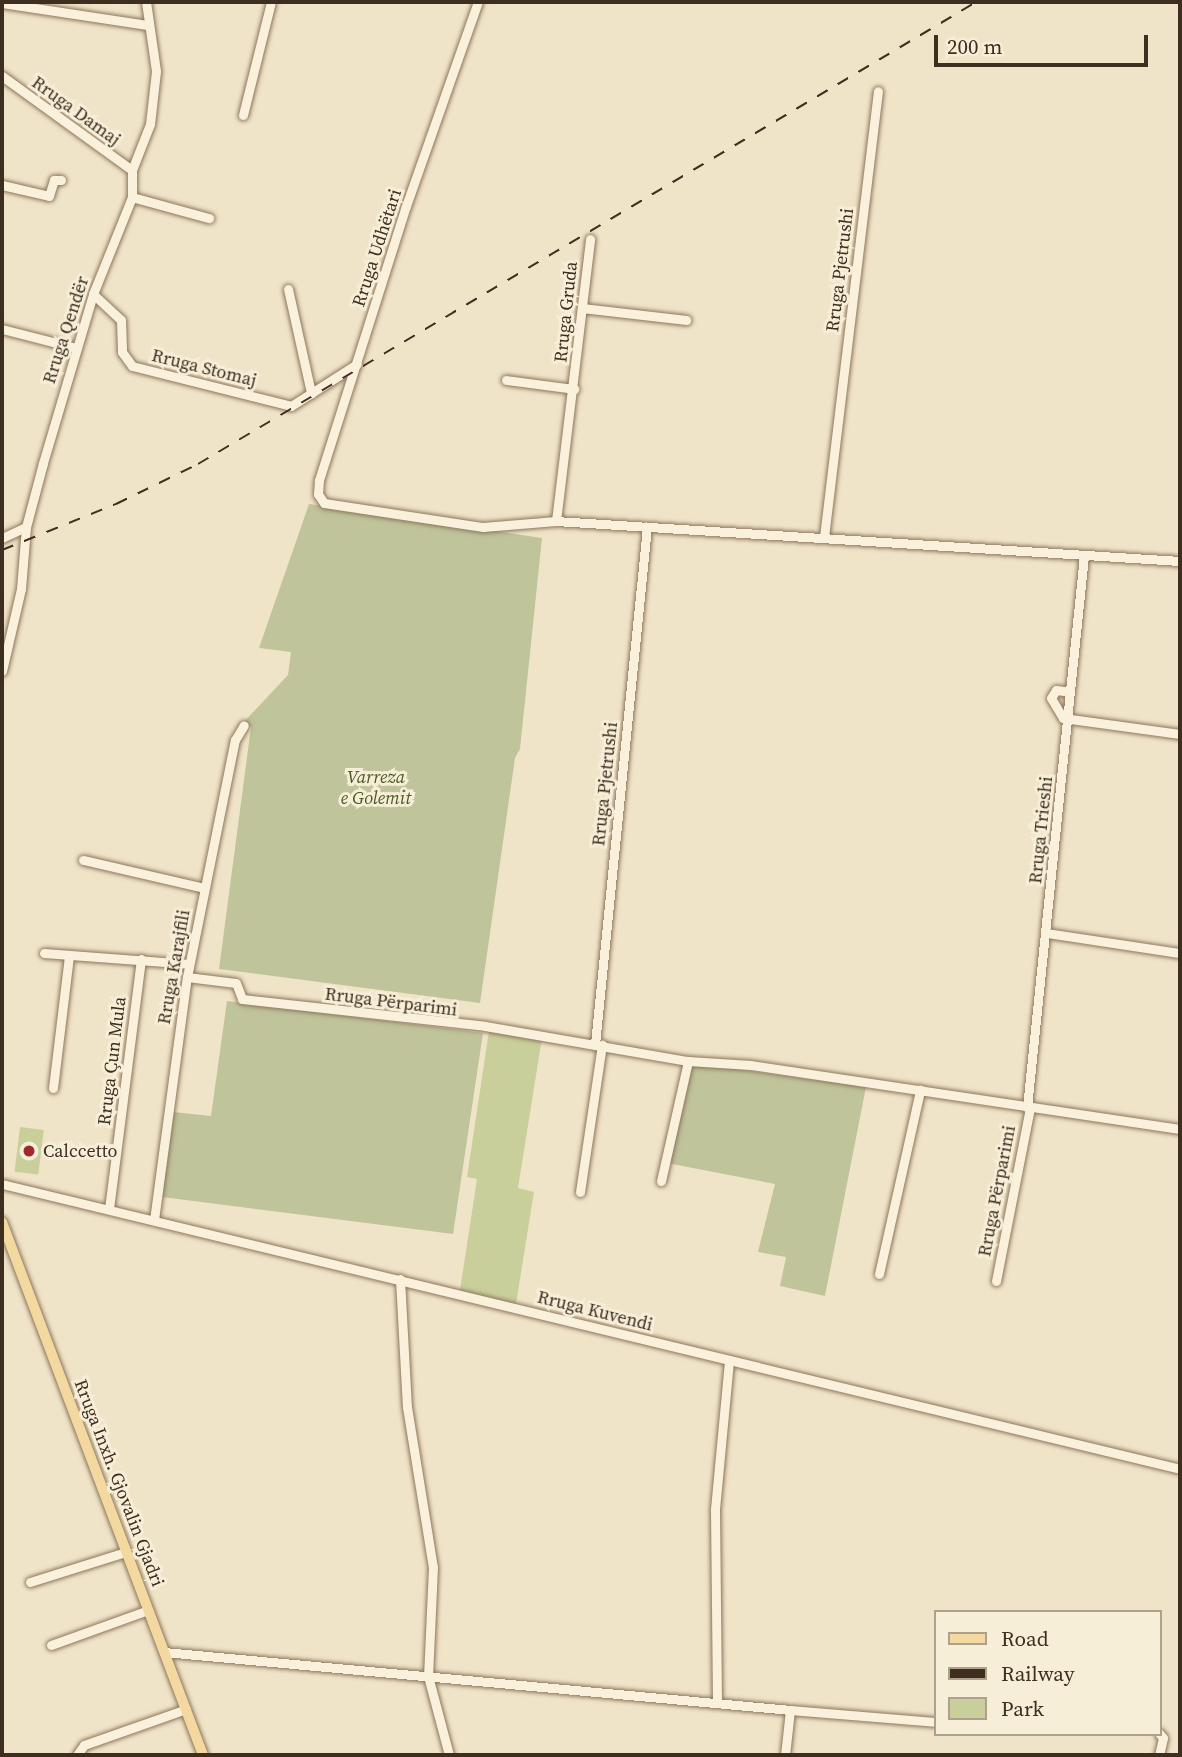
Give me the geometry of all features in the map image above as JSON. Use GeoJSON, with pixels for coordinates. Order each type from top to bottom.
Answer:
{"type":"FeatureCollection","features":[{"type":"Feature","properties":{"kind":"main road","name":"Rruga Inxh. Gjovalin Gjadri"},"geometry":{"type":"LineString","coordinates":[[2,1222],[203,1755]]}},
{"type":"Feature","properties":{"kind":"street","name":"Rruga Qendër"},"geometry":{"type":"LineString","coordinates":[[2,671],[21,589],[26,527],[76,348],[93,294],[132,197],[132,170],[150,124],[156,90],[146,2]]}},
{"type":"Feature","properties":{"kind":"street"},"geometry":{"type":"LineString","coordinates":[[243,114],[271,2]]}},
{"type":"Feature","properties":{"kind":"street","name":"Rruga Udhëtari"},"geometry":{"type":"LineString","coordinates":[[478,2],[319,480],[318,494],[323,505],[484,527],[556,521]]}},
{"type":"Feature","properties":{"kind":"street"},"geometry":{"type":"LineString","coordinates":[[2,3],[147,25]]}},
{"type":"Feature","properties":{"kind":"street","name":"Rruga Damaj"},"geometry":{"type":"LineString","coordinates":[[2,76],[132,170]]}},
{"type":"Feature","properties":{"kind":"street","name":"Rruga Pjetrushi"},"geometry":{"type":"LineString","coordinates":[[824,537],[878,91]]}},
{"type":"Feature","properties":{"kind":"street"},"geometry":{"type":"LineString","coordinates":[[2,185],[49,196],[54,180],[61,180]]}},
{"type":"Feature","properties":{"kind":"street"},"geometry":{"type":"LineString","coordinates":[[132,197],[209,218]]}},
{"type":"Feature","properties":{"kind":"street","name":"Rruga Gruda"},"geometry":{"type":"LineString","coordinates":[[556,521],[590,239]]}},
{"type":"Feature","properties":{"kind":"street"},"geometry":{"type":"LineString","coordinates":[[288,289],[311,393]]}},
{"type":"Feature","properties":{"kind":"street","name":"Rruga Stomaj"},"geometry":{"type":"LineString","coordinates":[[93,294],[121,320],[122,352],[132,366],[291,406],[357,364]]}},
{"type":"Feature","properties":{"kind":"street"},"geometry":{"type":"LineString","coordinates":[[582,308],[685,320]]}},
{"type":"Feature","properties":{"kind":"street"},"geometry":{"type":"LineString","coordinates":[[2,329],[76,348]]}},
{"type":"Feature","properties":{"kind":"street","name":"Rruga Gruda"},"geometry":{"type":"LineString","coordinates":[[506,380],[574,389]]}},
{"type":"Feature","properties":{"kind":"street"},"geometry":{"type":"LineString","coordinates":[[556,521],[1180,561]]}},
{"type":"Feature","properties":{"kind":"street"},"geometry":{"type":"LineString","coordinates":[[2,538],[26,527]]}},
{"type":"Feature","properties":{"kind":"street","name":"Rruga Pjetrushi"},"geometry":{"type":"LineString","coordinates":[[598,1044],[647,527]]}},
{"type":"Feature","properties":{"kind":"street","name":"Rruga Trieshi"},"geometry":{"type":"LineString","coordinates":[[1029,1107],[1084,555]]}},
{"type":"Feature","properties":{"kind":"street"},"geometry":{"type":"LineString","coordinates":[[1064,691],[1056,690],[1051,698],[1060,716],[1068,719],[1180,734]]}},
{"type":"Feature","properties":{"kind":"street","name":"Rruga Karajfili"},"geometry":{"type":"LineString","coordinates":[[155,1220],[189,964],[235,740],[244,725]]}},
{"type":"Feature","properties":{"kind":"street"},"geometry":{"type":"LineString","coordinates":[[83,859],[204,888]]}},
{"type":"Feature","properties":{"kind":"street"},"geometry":{"type":"LineString","coordinates":[[1047,933],[1180,953]]}},
{"type":"Feature","properties":{"kind":"street"},"geometry":{"type":"LineString","coordinates":[[44,953],[189,964]]}},
{"type":"Feature","properties":{"kind":"street"},"geometry":{"type":"LineString","coordinates":[[53,1088],[69,955]]}},
{"type":"Feature","properties":{"kind":"street","name":"Rruga Çun Mula"},"geometry":{"type":"LineString","coordinates":[[109,1209],[141,959]]}},
{"type":"Feature","properties":{"kind":"street","name":"Rruga Përparimi"},"geometry":{"type":"LineString","coordinates":[[187,977],[236,983],[242,999],[598,1044],[688,1061],[751,1065],[1180,1129]]}},
{"type":"Feature","properties":{"kind":"street"},"geometry":{"type":"LineString","coordinates":[[580,1192],[598,1044]]}},
{"type":"Feature","properties":{"kind":"street"},"geometry":{"type":"LineString","coordinates":[[661,1181],[688,1061]]}},
{"type":"Feature","properties":{"kind":"street"},"geometry":{"type":"LineString","coordinates":[[879,1273],[920,1090]]}},
{"type":"Feature","properties":{"kind":"street","name":"Rruga Përparimi"},"geometry":{"type":"LineString","coordinates":[[996,1281],[1029,1107]]}},
{"type":"Feature","properties":{"kind":"street","name":"Rruga Kuvendi"},"geometry":{"type":"LineString","coordinates":[[2,1184],[1180,1469]]}},
{"type":"Feature","properties":{"kind":"street"},"geometry":{"type":"LineString","coordinates":[[400,1279],[407,1407],[433,1567],[428,1676],[449,1755]]}},
{"type":"Feature","properties":{"kind":"street"},"geometry":{"type":"LineString","coordinates":[[716,1701],[715,1509],[729,1361]]}},
{"type":"Feature","properties":{"kind":"street"},"geometry":{"type":"LineString","coordinates":[[30,1582],[126,1552]]}},
{"type":"Feature","properties":{"kind":"street"},"geometry":{"type":"LineString","coordinates":[[51,1645],[148,1610]]}},
{"type":"Feature","properties":{"kind":"street"},"geometry":{"type":"LineString","coordinates":[[164,1652],[934,1722]]}},
{"type":"Feature","properties":{"kind":"street"},"geometry":{"type":"LineString","coordinates":[[77,1755],[83,1745],[186,1709]]}},
{"type":"Feature","properties":{"kind":"street"},"geometry":{"type":"LineString","coordinates":[[785,1755],[790,1710]]}},
{"type":"Feature","properties":{"kind":"street"},"geometry":{"type":"LineString","coordinates":[[1159,1755],[1163,1738],[1161,1736]]}},
{"type":"Feature","properties":{"kind":"green space","name":"Varreza e Golemit"},"geometry":{"type":"Polygon","coordinates":[[[309,504],[542,538],[520,749],[515,758],[480,1003],[219,969],[251,727],[241,725],[288,675],[291,652],[259,648],[309,504]]]}},
{"type":"Feature","properties":{"kind":"green space"},"geometry":{"type":"Polygon","coordinates":[[[227,1001],[483,1033],[453,1234],[162,1197],[173,1112],[211,1116],[227,1001]]]}},
{"type":"Feature","properties":{"kind":"green space"},"geometry":{"type":"Polygon","coordinates":[[[489,1031],[542,1038],[518,1188],[534,1192],[516,1304],[460,1290],[477,1179],[467,1177],[489,1031]]]}},
{"type":"Feature","properties":{"kind":"green space"},"geometry":{"type":"Polygon","coordinates":[[[692,1063],[866,1087],[825,1296],[780,1286],[786,1257],[758,1252],[775,1184],[667,1163],[692,1063]]]}},
{"type":"Feature","properties":{"kind":"green space","name":"Calccetto"},"geometry":{"type":"Polygon","coordinates":[[[20,1127],[44,1130],[38,1175],[15,1172],[20,1127]]]}},
{"type":"Feature","properties":{"kind":"railway"},"geometry":{"type":"LineString","coordinates":[[2,550],[116,504],[198,464],[976,2]]}},
{"type":"Feature","properties":{"kind":"place","name":"Calccetto"},"geometry":{"type":"Point","coordinates":[29,1151]}}]}
